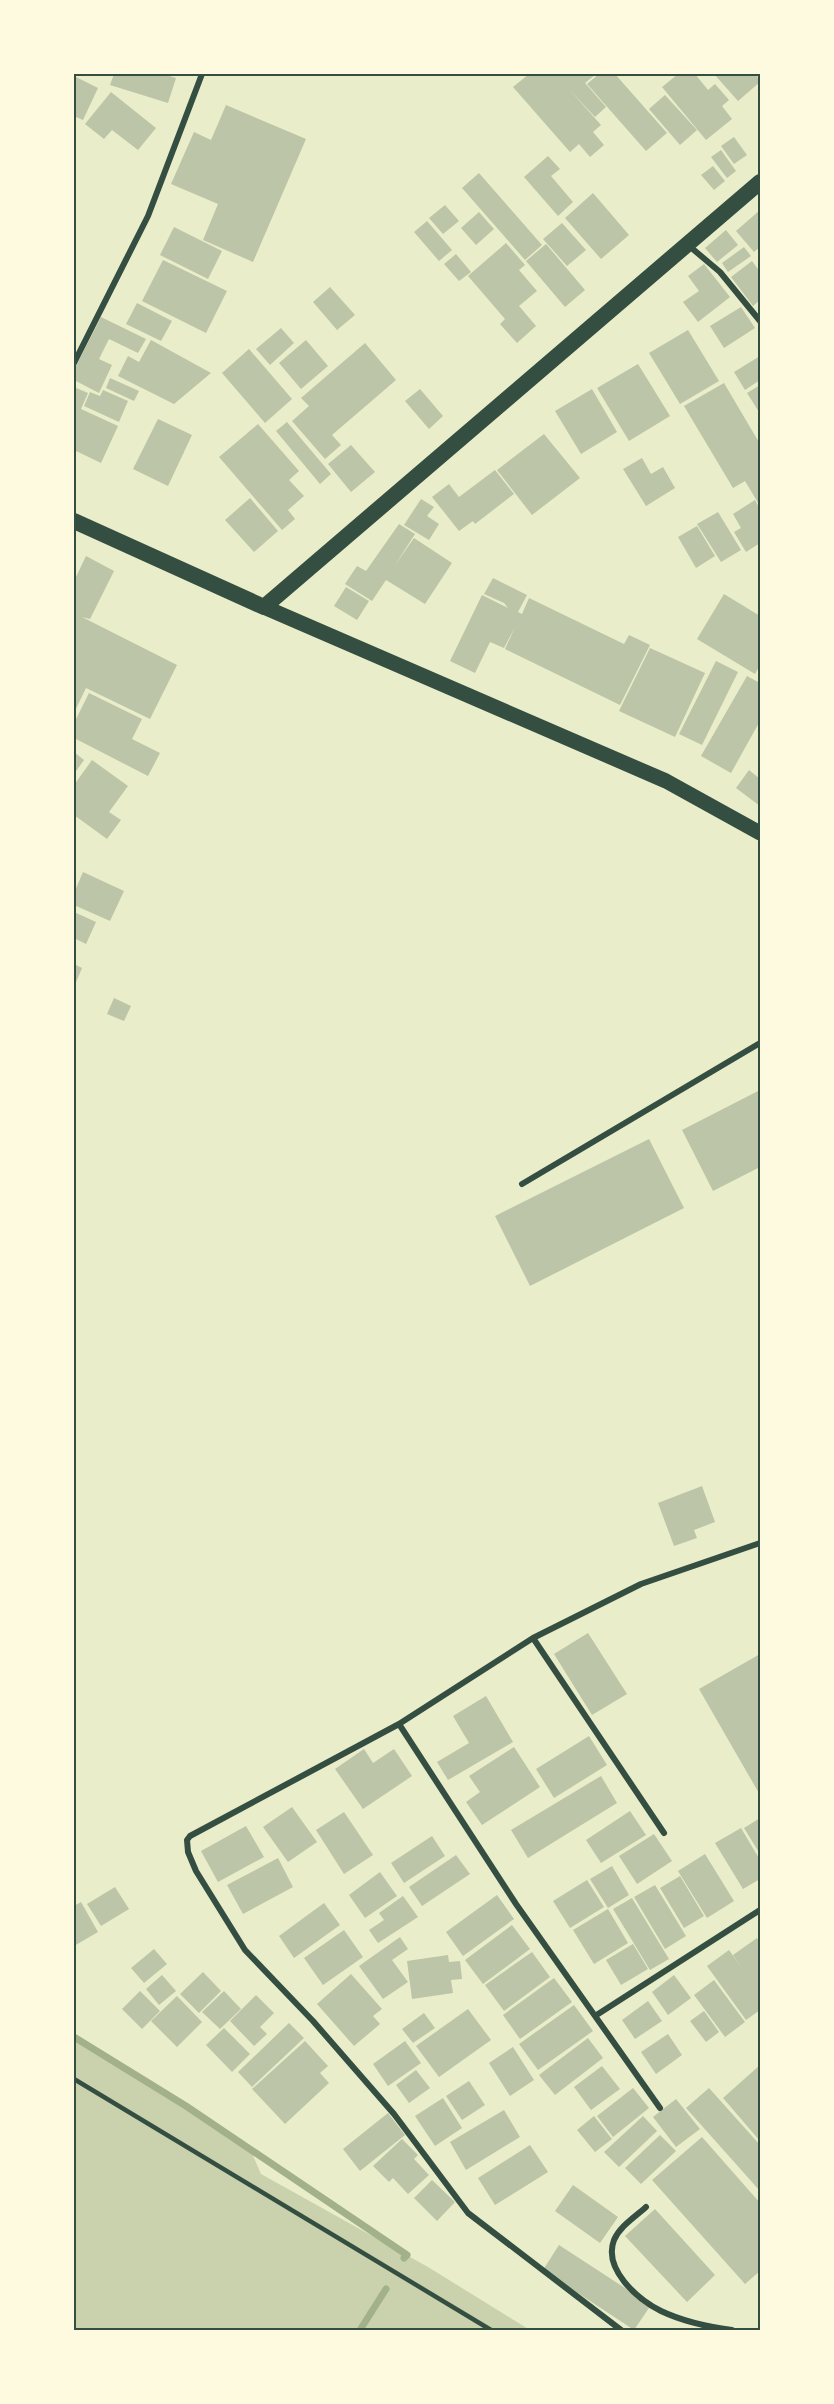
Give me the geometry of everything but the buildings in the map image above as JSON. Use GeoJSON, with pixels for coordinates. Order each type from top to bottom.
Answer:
{"type":"FeatureCollection","features":[{"type":"Feature","properties":{"kind":"highway"},"geometry":{"type":"LineString","coordinates":[[74,520],[264,608],[760,182]]}},
{"type":"Feature","properties":{"kind":"main road"},"geometry":{"type":"LineString","coordinates":[[264,608],[666,782],[760,833]]}},
{"type":"Feature","properties":{"kind":"street"},"geometry":{"type":"LineString","coordinates":[[74,363],[148,216],[202,74]]}},
{"type":"Feature","properties":{"kind":"street"},"geometry":{"type":"LineString","coordinates":[[687,245],[720,272],[760,321]]}},
{"type":"Feature","properties":{"kind":"street"},"geometry":{"type":"LineString","coordinates":[[522,1184],[760,1043]]}},
{"type":"Feature","properties":{"kind":"street"},"geometry":{"type":"LineString","coordinates":[[621,2331],[468,2213],[394,2114],[313,2021],[244,1950],[196,1871],[188,1852],[187,1840],[190,1836],[399,1724],[534,1638],[640,1584],[760,1543]]}},
{"type":"Feature","properties":{"kind":"street"},"geometry":{"type":"LineString","coordinates":[[534,1638],[664,1833]]}},
{"type":"Feature","properties":{"kind":"street"},"geometry":{"type":"LineString","coordinates":[[399,1724],[516,1904],[660,2108]]}},
{"type":"Feature","properties":{"kind":"street"},"geometry":{"type":"LineString","coordinates":[[595,2016],[760,1911]]}},
{"type":"Feature","properties":{"kind":"street"},"geometry":{"type":"LineString","coordinates":[[646,2207],[624,2226],[615,2239],[611,2253],[618,2272],[643,2299],[662,2311],[732,2331]]}},
{"type":"Feature","properties":{"kind":"lane"},"geometry":{"type":"LineString","coordinates":[[74,2079],[491,2331]]}},
{"type":"Feature","properties":{"kind":"green space"},"geometry":{"type":"Polygon","coordinates":[[[74,2037],[186,2106],[250,2149],[261,2174],[428,2267],[530,2330],[74,2330],[74,2037]]]}},
{"type":"Feature","properties":{"kind":"waterway"},"geometry":{"type":"LineString","coordinates":[[74,2037],[186,2106],[407,2255],[404,2258]]}},
{"type":"Feature","properties":{"kind":"waterway"},"geometry":{"type":"LineString","coordinates":[[360,2330],[386,2289]]}}]}
